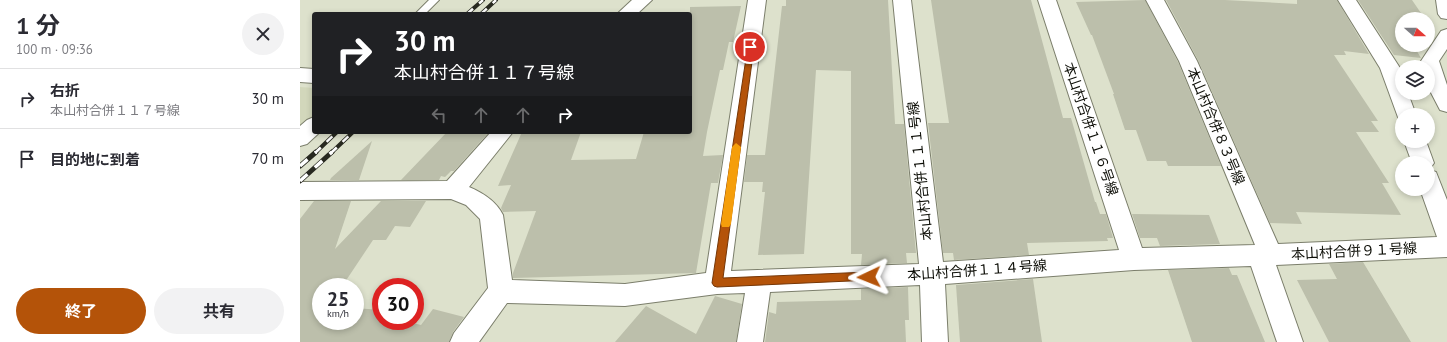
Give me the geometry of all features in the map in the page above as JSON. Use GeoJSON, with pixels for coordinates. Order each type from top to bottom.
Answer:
{"type":"FeatureCollection","features":[{"type":"Feature","properties":{"kind":"street"},"geometry":{"type":"LineString","coordinates":[[629,12],[644,0]]}},
{"type":"Feature","properties":{"kind":"street"},"geometry":{"type":"LineString","coordinates":[[717,283],[757,0]]}},
{"type":"Feature","properties":{"kind":"street","name":"本山村合併１１１号線"},"geometry":{"type":"LineString","coordinates":[[902,0],[932,274],[935,342]]}},
{"type":"Feature","properties":{"kind":"street","name":"本山村合併１１６号線"},"geometry":{"type":"LineString","coordinates":[[1047,0],[1134,259]]}},
{"type":"Feature","properties":{"kind":"street","name":"本山村合併８３号線"},"geometry":{"type":"LineString","coordinates":[[1155,0],[1188,61],[1266,255],[1290,342]]}},
{"type":"Feature","properties":{"kind":"street"},"geometry":{"type":"LineString","coordinates":[[1347,0],[1390,68],[1404,108]]}},
{"type":"Feature","properties":{"kind":"street"},"geometry":{"type":"LineString","coordinates":[[1445,0],[1447,14]]}},
{"type":"Feature","properties":{"kind":"street"},"geometry":{"type":"LineString","coordinates":[[1445,43],[1430,61],[1437,85],[1447,104]]}},
{"type":"Feature","properties":{"kind":"street"},"geometry":{"type":"LineString","coordinates":[[300,75],[312,76]]}},
{"type":"Feature","properties":{"kind":"street"},"geometry":{"type":"LineString","coordinates":[[300,138],[312,127]]}},
{"type":"Feature","properties":{"kind":"street"},"geometry":{"type":"LineString","coordinates":[[454,190],[501,134]]}},
{"type":"Feature","properties":{"kind":"street"},"geometry":{"type":"LineString","coordinates":[[300,191],[454,190],[474,199],[491,215],[502,291],[463,342]]}},
{"type":"Feature","properties":{"kind":"street"},"geometry":{"type":"LineString","coordinates":[[1434,196],[1447,234]]}},
{"type":"Feature","properties":{"kind":"street","name":"本山村合併９１号線"},"geometry":{"type":"LineString","coordinates":[[1266,255],[1447,247]]}},
{"type":"Feature","properties":{"kind":"street","name":"本山村合併１１４号線"},"geometry":{"type":"LineString","coordinates":[[502,291],[625,295],[717,283],[932,274],[1134,259],[1266,255]]}},
{"type":"Feature","properties":{"kind":"street"},"geometry":{"type":"LineString","coordinates":[[750,342],[759,281]]}},
{"type":"Feature","properties":{"kind":"lane"},"geometry":{"type":"LineString","coordinates":[[422,12],[434,0]]}},
{"type":"Feature","properties":{"kind":"shaded area"},"geometry":{"type":"Polygon","coordinates":[[[300,87],[312,88],[312,120],[300,130],[300,87]]]}},
{"type":"Feature","properties":{"kind":"building"},"geometry":{"type":"Polygon","coordinates":[[[786,0],[888,0],[895,124],[904,124],[916,253],[906,253],[907,263],[861,265],[862,254],[851,254],[851,71],[816,70],[804,254],[758,255],[765,192],[762,192],[763,182],[744,182],[747,155],[765,155],[782,6],[786,6],[786,0]]]}},
{"type":"Feature","properties":{"kind":"building"},"geometry":{"type":"Polygon","coordinates":[[[931,0],[1031,0],[1063,118],[1071,118],[1095,202],[1100,214],[1106,214],[1113,238],[1107,238],[1108,241],[1027,243],[1029,255],[954,260],[953,253],[943,253],[928,123],[949,123],[931,0]]]}},
{"type":"Feature","properties":{"kind":"building"},"geometry":{"type":"Polygon","coordinates":[[[1145,0],[1178,62],[1221,166],[1168,166],[1166,161],[1147,161],[1136,130],[1125,130],[1114,94],[1092,35],[1076,2],[1145,0]]]}},
{"type":"Feature","properties":{"kind":"building"},"geometry":{"type":"Polygon","coordinates":[[[1166,0],[1225,0],[1297,4],[1297,0],[1337,0],[1369,54],[1344,51],[1346,55],[1334,55],[1378,121],[1371,121],[1379,132],[1356,132],[1389,183],[1382,183],[1401,215],[1296,212],[1302,224],[1270,223],[1198,60],[1166,0]]]}},
{"type":"Feature","properties":{"kind":"building"},"geometry":{"type":"Polygon","coordinates":[[[1358,0],[1412,0],[1420,12],[1395,12],[1395,52],[1417,52],[1421,58],[1394,55],[1358,0]]]}},
{"type":"Feature","properties":{"kind":"building"},"geometry":{"type":"Polygon","coordinates":[[[741,6],[733,42],[729,42],[723,70],[720,70],[707,132],[703,156],[723,155],[718,183],[711,183],[696,273],[513,278],[513,273],[536,211],[503,212],[501,208],[511,185],[498,186],[521,134],[580,134],[571,160],[636,159],[643,134],[692,134],[692,12],[690,12],[690,7],[741,6]]]}},
{"type":"Feature","properties":{"kind":"building"},"geometry":{"type":"Polygon","coordinates":[[[445,134],[487,134],[454,171],[451,171],[445,177],[441,176],[439,180],[401,180],[445,134]]]}},
{"type":"Feature","properties":{"kind":"building"},"geometry":{"type":"Polygon","coordinates":[[[372,141],[359,180],[330,180],[331,178],[372,141]]]}},
{"type":"Feature","properties":{"kind":"building"},"geometry":{"type":"Polygon","coordinates":[[[314,201],[351,201],[335,249],[381,201],[426,201],[410,227],[395,226],[386,240],[373,240],[348,278],[312,278],[312,330],[364,330],[364,309],[372,309],[372,330],[424,330],[424,321],[433,309],[464,317],[453,332],[449,342],[300,342],[300,219],[314,201]]]}},
{"type":"Feature","properties":{"kind":"building"},"geometry":{"type":"Polygon","coordinates":[[[1132,214],[1209,215],[1220,244],[1160,246],[1157,238],[1140,238],[1132,214]]]}},
{"type":"Feature","properties":{"kind":"building"},"geometry":{"type":"Polygon","coordinates":[[[1363,262],[1411,342],[1329,342],[1297,280],[1337,279],[1329,264],[1363,262]]]}},
{"type":"Feature","properties":{"kind":"building"},"geometry":{"type":"Polygon","coordinates":[[[1229,268],[1232,275],[1237,275],[1265,342],[1192,342],[1168,270],[1229,268]]]}},
{"type":"Feature","properties":{"kind":"building"},"geometry":{"type":"Polygon","coordinates":[[[1033,279],[1042,342],[960,342],[956,285],[1033,279]]]}},
{"type":"Feature","properties":{"kind":"building"},"geometry":{"type":"Polygon","coordinates":[[[908,287],[909,320],[905,320],[906,342],[765,342],[769,312],[776,314],[777,302],[861,300],[861,289],[908,287]]]}},
{"type":"Feature","properties":{"kind":"building"},"geometry":{"type":"Polygon","coordinates":[[[715,296],[742,304],[736,342],[615,342],[646,306],[696,334],[715,296]]]}},
{"type":"Feature","properties":{"kind":"railway"},"geometry":{"type":"LineString","coordinates":[[469,12],[483,0]]}},
{"type":"Feature","properties":{"kind":"railway"},"geometry":{"type":"LineString","coordinates":[[483,12],[496,0]]}},
{"type":"Feature","properties":{"kind":"railway"},"geometry":{"type":"LineString","coordinates":[[315,153],[335,134]]}},
{"type":"Feature","properties":{"kind":"railway"},"geometry":{"type":"LineString","coordinates":[[331,153],[351,134]]}},
{"type":"Feature","properties":{"kind":"railway"},"geometry":{"type":"LineString","coordinates":[[300,166],[316,152]]}},
{"type":"Feature","properties":{"kind":"railway"},"geometry":{"type":"LineString","coordinates":[[300,181],[332,152]]}},
{"type":"Feature","properties":{"kind":"slow traffic"},"geometry":{"type":"LineString","coordinates":[[726,224],[736,147]]}},
{"type":"Feature","properties":{"kind":"route"},"geometry":{"type":"LineString","coordinates":[[750,47],[717,283],[869,277]]}}]}
